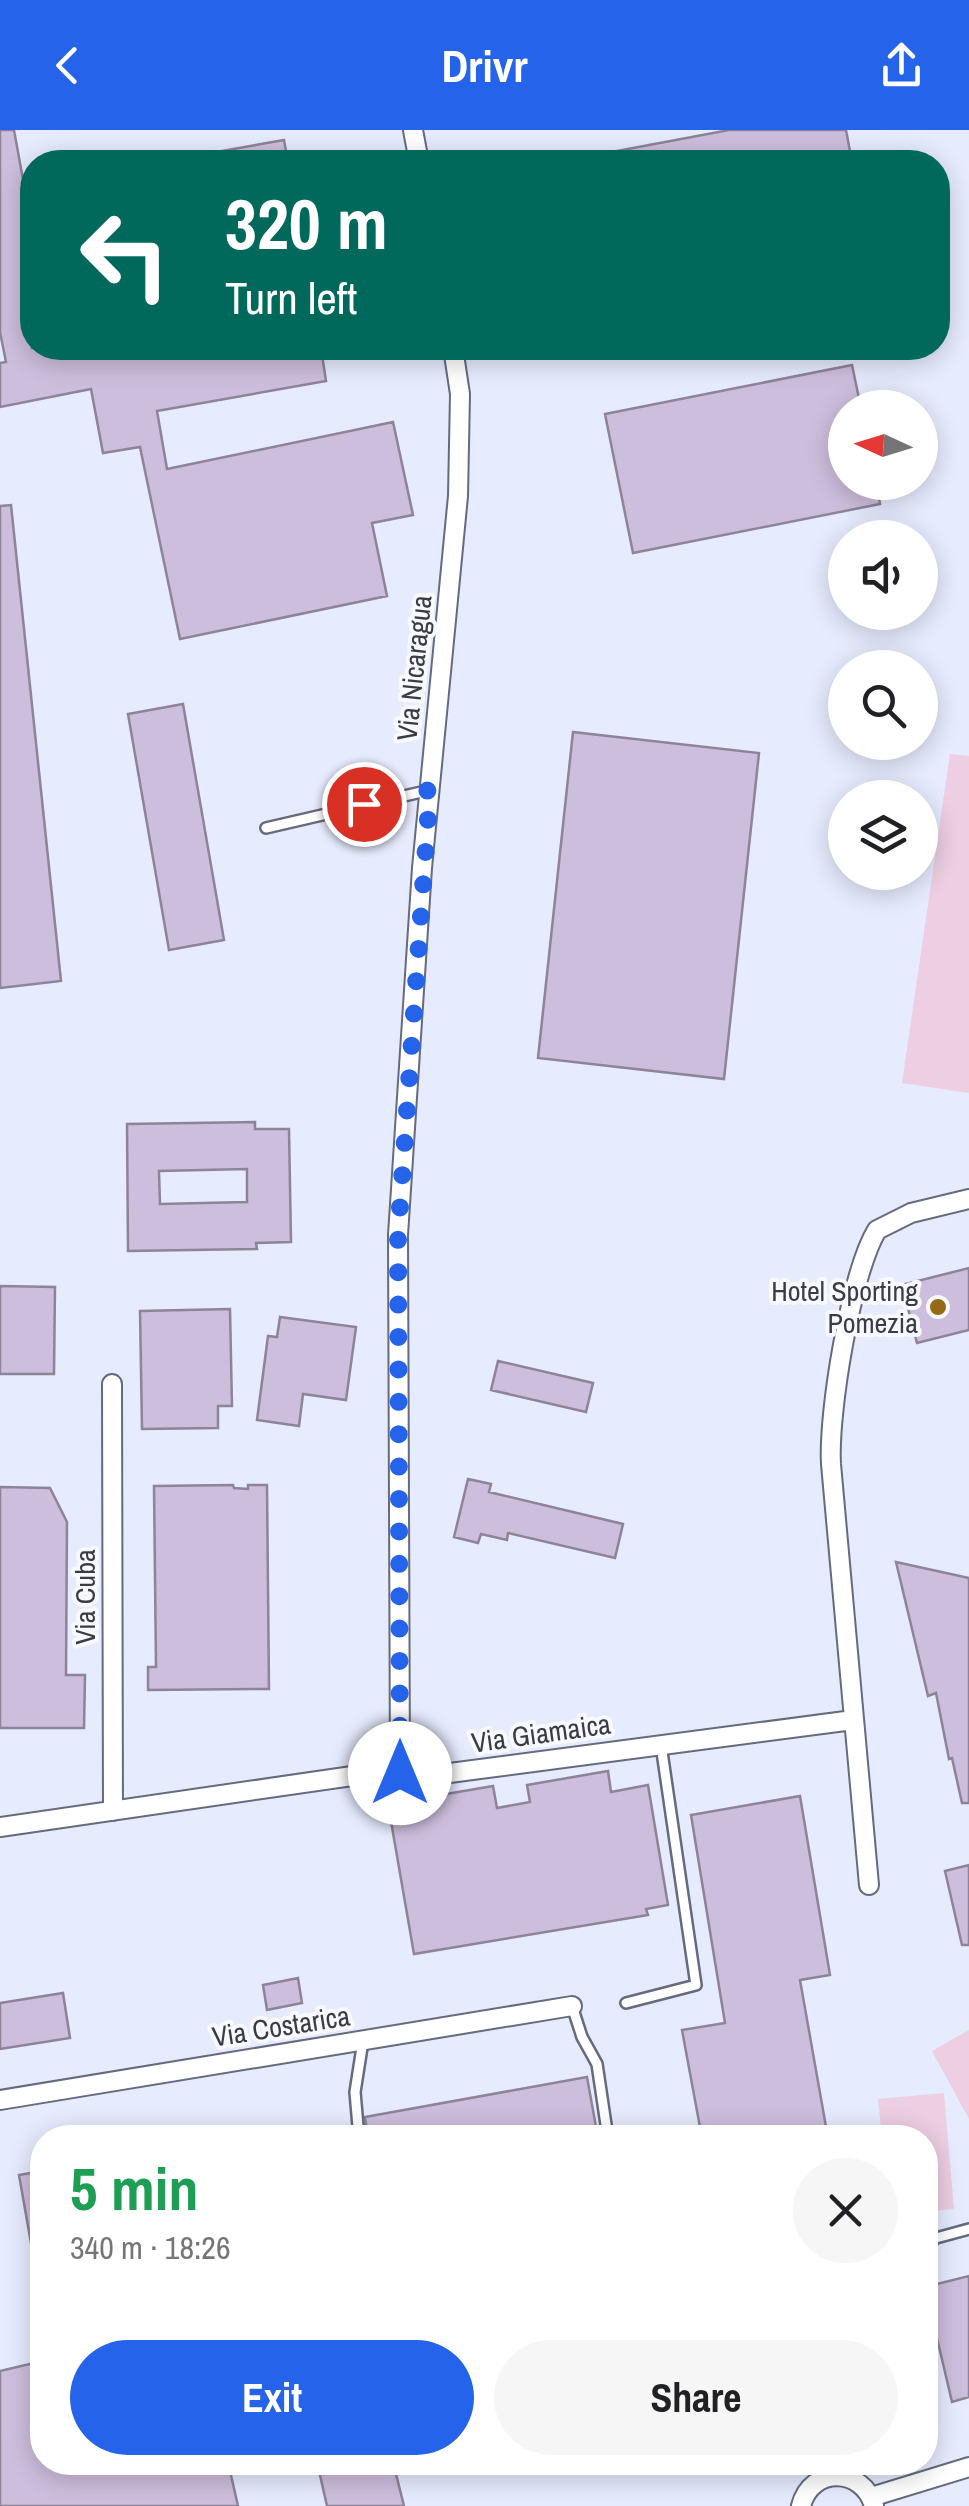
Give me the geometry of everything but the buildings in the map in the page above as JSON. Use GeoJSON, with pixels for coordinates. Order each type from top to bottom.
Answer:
{"type":"FeatureCollection","features":[{"type":"Feature","properties":{"kind":"street","name":"Via Nicaragua"},"geometry":{"type":"LineString","coordinates":[[400,1773],[398,1235],[430,790],[460,463],[460,394],[455,360]]}},
{"type":"Feature","properties":{"kind":"street"},"geometry":{"type":"LineString","coordinates":[[868,1885],[829,1431],[860,1272],[870,1242],[888,1222],[969,1199]]}},
{"type":"Feature","properties":{"kind":"street","name":"Via Cuba"},"geometry":{"type":"LineString","coordinates":[[112,1384],[113,1810]]}},
{"type":"Feature","properties":{"kind":"street","name":"Via Giamaica"},"geometry":{"type":"LineString","coordinates":[[0,1828],[373,1773],[427,1776],[852,1720]]}},
{"type":"Feature","properties":{"kind":"street","name":"Via Costarica"},"geometry":{"type":"LineString","coordinates":[[0,2100],[572,2006]]}},
{"type":"Feature","properties":{"kind":"street"},"geometry":{"type":"LineString","coordinates":[[801,2506],[811,2486],[828,2476],[849,2477],[864,2486],[873,2502],[969,2467]]}},
{"type":"Feature","properties":{"kind":"lane"},"geometry":{"type":"LineString","coordinates":[[266,828],[430,790]]}},
{"type":"Feature","properties":{"kind":"lane"},"geometry":{"type":"LineString","coordinates":[[626,2002],[696,1985],[661,1745]]}},
{"type":"Feature","properties":{"kind":"lane"},"geometry":{"type":"LineString","coordinates":[[572,2006],[582,2037],[597,2064],[606,2125]]}},
{"type":"Feature","properties":{"kind":"lane"},"geometry":{"type":"LineString","coordinates":[[358,2125],[355,2092],[363,2040]]}},
{"type":"Feature","properties":{"kind":"lane"},"geometry":{"type":"LineString","coordinates":[[938,2237],[969,2229]]}},
{"type":"Feature","properties":{"kind":"shaded area"},"geometry":{"type":"Polygon","coordinates":[[[950,754],[969,756],[969,1093],[902,1083],[930,890],[938,890],[938,836],[950,754]]]}},
{"type":"Feature","properties":{"kind":"shaded area"},"geometry":{"type":"Polygon","coordinates":[[[969,2030],[969,2119],[932,2051],[969,2030]]]}},
{"type":"Feature","properties":{"kind":"shaded area"},"geometry":{"type":"Polygon","coordinates":[[[944,2093],[954,2209],[938,2211],[938,2125],[881,2125],[878,2099],[944,2093]]]}},
{"type":"Feature","properties":{"kind":"place","name":"Hotel Sporting Pomezia"},"geometry":{"type":"Point","coordinates":[938,1307]}},
{"type":"Feature","properties":{"kind":"route"},"geometry":{"type":"LineString","coordinates":[[364,804],[430,790],[398,1235],[400,1773]]}}]}
